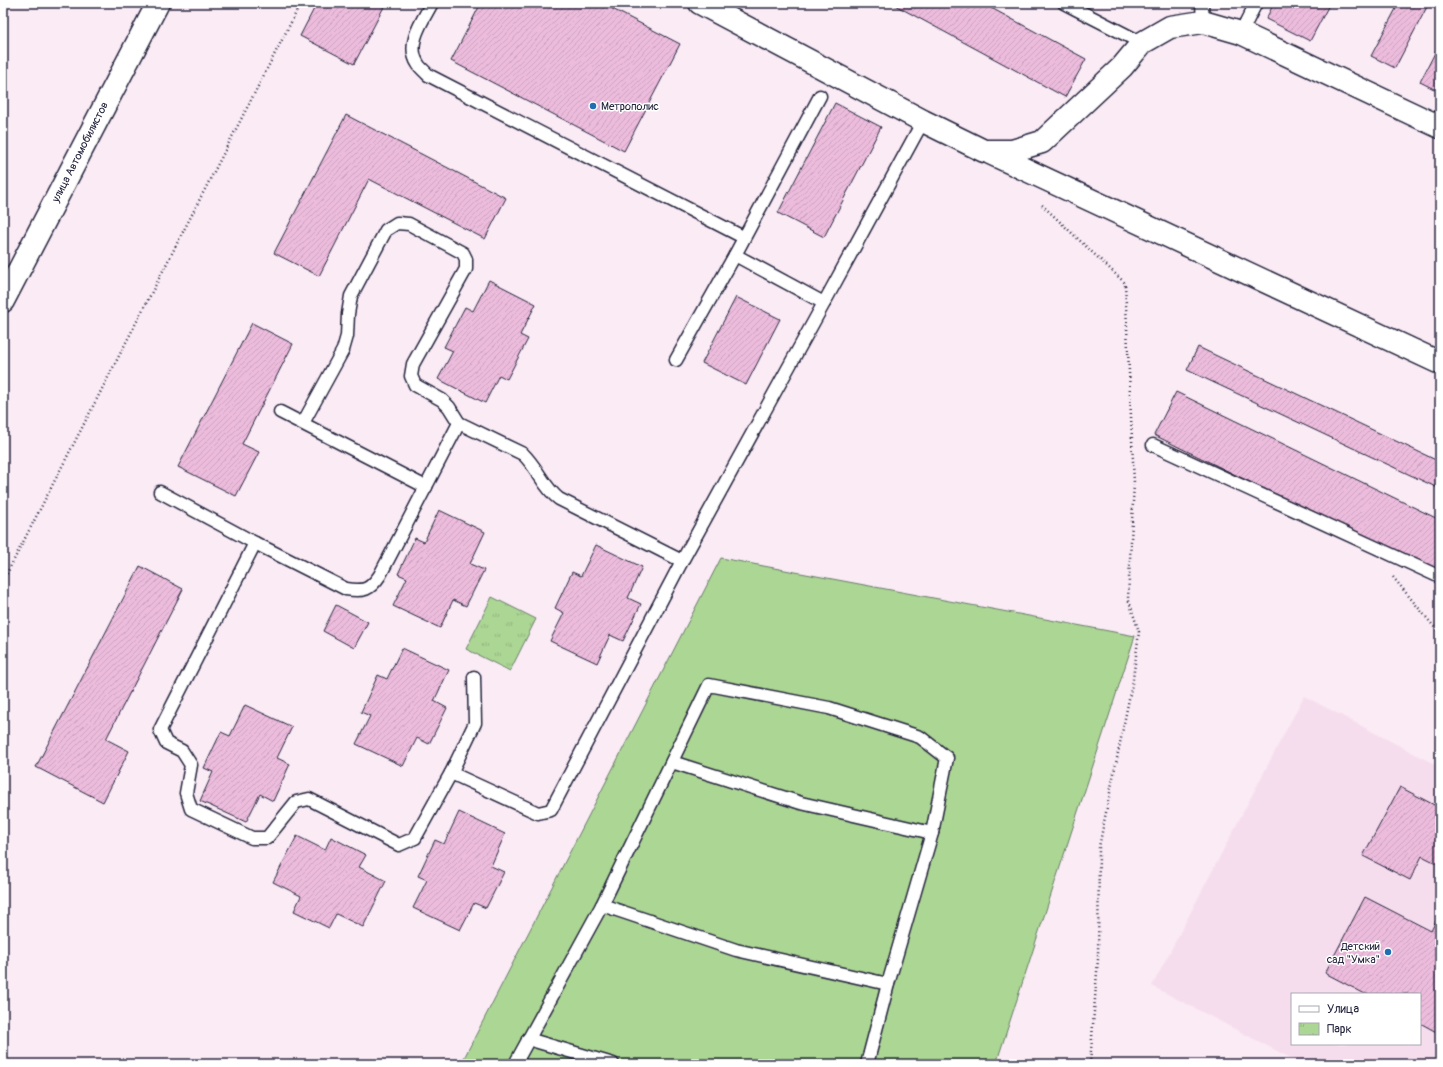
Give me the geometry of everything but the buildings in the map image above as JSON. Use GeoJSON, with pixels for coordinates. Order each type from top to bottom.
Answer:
{"type":"FeatureCollection","features":[{"type":"Feature","properties":{"kind":"street","name":"улица Автомобилистов"},"geometry":{"type":"LineString","coordinates":[[3,301],[158,3]]}},
{"type":"Feature","properties":{"kind":"street"},"geometry":{"type":"LineString","coordinates":[[700,3],[923,121],[1440,363]]}},
{"type":"Feature","properties":{"kind":"street"},"geometry":{"type":"LineString","coordinates":[[984,150],[1012,150],[1042,142],[1122,67],[1142,43],[1170,27],[1203,12],[1241,34],[1440,127]]}},
{"type":"Feature","properties":{"kind":"lane"},"geometry":{"type":"LineString","coordinates":[[432,3],[417,31],[413,47],[417,63],[428,75],[743,237]]}},
{"type":"Feature","properties":{"kind":"lane"},"geometry":{"type":"LineString","coordinates":[[1064,3],[1142,43]]}},
{"type":"Feature","properties":{"kind":"lane"},"geometry":{"type":"LineString","coordinates":[[1241,34],[1256,3]]}},
{"type":"Feature","properties":{"kind":"lane"},"geometry":{"type":"LineString","coordinates":[[676,360],[735,255],[743,237],[820,96]]}},
{"type":"Feature","properties":{"kind":"lane"},"geometry":{"type":"LineString","coordinates":[[451,773],[538,813],[551,810],[682,561],[923,121]]}},
{"type":"Feature","properties":{"kind":"lane"},"geometry":{"type":"LineString","coordinates":[[303,423],[343,350],[347,336],[351,296],[386,230],[397,223],[409,224],[463,253],[466,259],[466,269],[413,364],[411,376],[416,385],[442,400],[459,422],[523,454],[531,462],[554,495],[559,499],[682,561]]}},
{"type":"Feature","properties":{"kind":"lane"},"geometry":{"type":"LineString","coordinates":[[735,255],[824,304]]}},
{"type":"Feature","properties":{"kind":"lane"},"geometry":{"type":"LineString","coordinates":[[280,412],[426,487]]}},
{"type":"Feature","properties":{"kind":"lane"},"geometry":{"type":"LineString","coordinates":[[160,492],[255,543],[346,588],[359,591],[373,585],[380,576],[459,422]]}},
{"type":"Feature","properties":{"kind":"lane"},"geometry":{"type":"LineString","coordinates":[[1153,445],[1440,577]]}},
{"type":"Feature","properties":{"kind":"lane"},"geometry":{"type":"LineString","coordinates":[[255,543],[160,730],[166,743],[182,751],[191,765],[186,793],[191,809],[252,838],[267,838],[296,802],[309,799],[399,845],[416,838],[451,773],[475,723],[474,677]]}},
{"type":"Feature","properties":{"kind":"lane"},"geometry":{"type":"LineString","coordinates":[[516,1064],[528,1039],[602,905],[709,685],[828,708],[920,736],[947,758],[932,833],[888,984],[867,1064]]}},
{"type":"Feature","properties":{"kind":"lane"},"geometry":{"type":"LineString","coordinates":[[672,762],[801,803],[932,833]]}},
{"type":"Feature","properties":{"kind":"lane"},"geometry":{"type":"LineString","coordinates":[[602,905],[736,950],[888,984]]}},
{"type":"Feature","properties":{"kind":"lane"},"geometry":{"type":"LineString","coordinates":[[528,1039],[613,1064]]}},
{"type":"Feature","properties":{"kind":"path"},"geometry":{"type":"LineString","coordinates":[[3,581],[301,3]]}},
{"type":"Feature","properties":{"kind":"path"},"geometry":{"type":"LineString","coordinates":[[1041,204],[1125,284],[1134,483],[1128,598],[1140,632],[1133,679],[1099,847],[1098,959],[1090,1064]]}},
{"type":"Feature","properties":{"kind":"path"},"geometry":{"type":"LineString","coordinates":[[1392,576],[1440,634]]}},
{"type":"Feature","properties":{"kind":"shaded area"},"geometry":{"type":"Polygon","coordinates":[[[1304,696],[1440,767],[1440,1064],[1302,1064],[1152,986],[1304,696]]]}},
{"type":"Feature","properties":{"kind":"green space"},"geometry":{"type":"Polygon","coordinates":[[[721,558],[1135,636],[996,1064],[461,1064],[721,558]]]}},
{"type":"Feature","properties":{"kind":"green space"},"geometry":{"type":"Polygon","coordinates":[[[492,597],[536,619],[510,671],[466,649],[492,597]]]}},
{"type":"Feature","properties":{"kind":"place","name":"Метрополис"},"geometry":{"type":"Point","coordinates":[593,106]}},
{"type":"Feature","properties":{"kind":"place","name":"Детский сад \"Умка\""},"geometry":{"type":"Point","coordinates":[1388,952]}}]}
